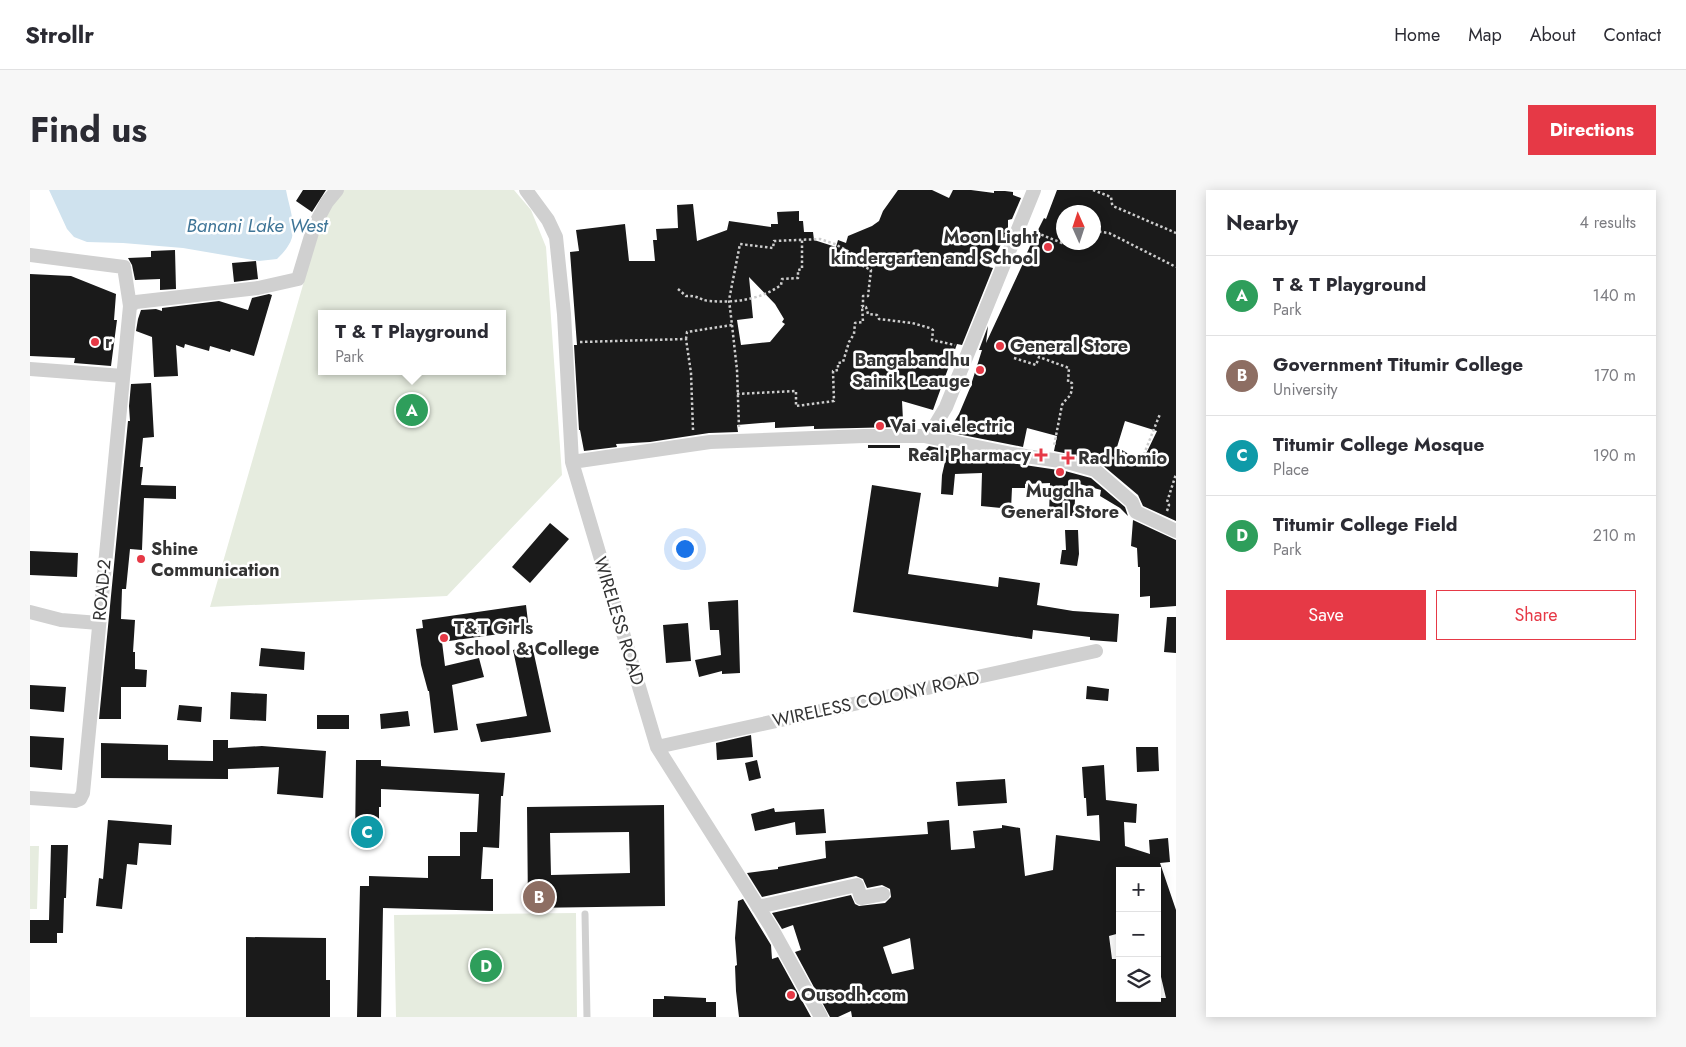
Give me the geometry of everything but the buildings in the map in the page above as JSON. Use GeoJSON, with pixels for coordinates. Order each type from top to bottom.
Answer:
{"type":"FeatureCollection","features":[{"type":"Feature","properties":{"kind":"street"},"geometry":{"type":"LineString","coordinates":[[130,306],[136,302],[258,288],[298,279],[314,226],[327,202],[337,190]]}},
{"type":"Feature","properties":{"kind":"street","name":"WIRELESS ROAD"},"geometry":{"type":"LineString","coordinates":[[526,190],[548,220],[556,238],[560,270],[572,462],[657,747],[758,907],[820,1017]]}},
{"type":"Feature","properties":{"kind":"street"},"geometry":{"type":"LineString","coordinates":[[924,436],[934,427],[946,407],[1034,190]]}},
{"type":"Feature","properties":{"kind":"street","name":"ROAD-2"},"geometry":{"type":"LineString","coordinates":[[30,255],[124,267],[130,306],[83,793],[80,799],[75,801],[30,798]]}},
{"type":"Feature","properties":{"kind":"street"},"geometry":{"type":"LineString","coordinates":[[30,369],[123,376]]}},
{"type":"Feature","properties":{"kind":"street"},"geometry":{"type":"LineString","coordinates":[[572,462],[694,444],[864,436],[924,436],[1012,454],[1067,462],[1096,470],[1132,502],[1136,512],[1176,531]]}},
{"type":"Feature","properties":{"kind":"street"},"geometry":{"type":"LineString","coordinates":[[30,612],[61,620],[99,623]]}},
{"type":"Feature","properties":{"kind":"street","name":"WIRELESS COLONY ROAD"},"geometry":{"type":"LineString","coordinates":[[657,747],[1096,651]]}},
{"type":"Feature","properties":{"kind":"street"},"geometry":{"type":"LineString","coordinates":[[758,907],[857,884],[862,898],[883,894]]}},
{"type":"Feature","properties":{"kind":"lane"},"geometry":{"type":"LineString","coordinates":[[585,914],[587,1017]]}},
{"type":"Feature","properties":{"kind":"path"},"geometry":{"type":"LineString","coordinates":[[1093,190],[1111,197],[1114,206],[1176,233]]}},
{"type":"Feature","properties":{"kind":"path"},"geometry":{"type":"LineString","coordinates":[[1019,226],[1056,241]]}},
{"type":"Feature","properties":{"kind":"path"},"geometry":{"type":"LineString","coordinates":[[1101,232],[1109,233],[1176,267]]}},
{"type":"Feature","properties":{"kind":"path"},"geometry":{"type":"LineString","coordinates":[[678,289],[686,296],[695,295],[707,301],[759,298],[781,284],[782,279],[798,278],[798,270],[802,269],[802,240]]}},
{"type":"Feature","properties":{"kind":"path"},"geometry":{"type":"LineString","coordinates":[[737,394],[796,391],[796,406],[834,401],[832,371],[838,370],[838,364],[843,362],[849,342],[854,334],[855,323],[863,322],[861,307],[863,296],[868,296],[871,270],[855,262],[856,256],[835,244],[820,240],[774,241],[773,248],[740,244],[729,300],[737,370],[737,394],[740,441]]}},
{"type":"Feature","properties":{"kind":"path"},"geometry":{"type":"LineString","coordinates":[[862,303],[866,307],[868,314],[877,315],[879,319],[912,323],[933,330],[932,340],[951,345],[972,346]]}},
{"type":"Feature","properties":{"kind":"path"},"geometry":{"type":"LineString","coordinates":[[694,444],[687,332],[732,325]]}},
{"type":"Feature","properties":{"kind":"path"},"geometry":{"type":"LineString","coordinates":[[565,342],[686,339]]}},
{"type":"Feature","properties":{"kind":"path"},"geometry":{"type":"LineString","coordinates":[[1014,358],[1036,365],[1039,357],[1069,368],[1068,382],[1072,383],[1072,389],[1069,399],[1062,405],[1052,460]]}},
{"type":"Feature","properties":{"kind":"path"},"geometry":{"type":"LineString","coordinates":[[1100,474],[1118,451],[1142,459],[1160,414]]}},
{"type":"Feature","properties":{"kind":"path"},"geometry":{"type":"LineString","coordinates":[[1162,524],[1169,505],[1167,502],[1176,474]]}},
{"type":"Feature","properties":{"kind":"shaded area"},"geometry":{"type":"Polygon","coordinates":[[[341,190],[514,190],[531,210],[546,247],[562,475],[447,596],[210,607],[307,271],[315,229],[341,190]]]}},
{"type":"Feature","properties":{"kind":"shaded area"},"geometry":{"type":"Polygon","coordinates":[[[30,846],[39,846],[37,909],[30,909],[30,846]]]}},
{"type":"Feature","properties":{"kind":"shaded area"},"geometry":{"type":"Polygon","coordinates":[[[576,913],[577,1017],[396,1017],[394,915],[576,913]]]}},
{"type":"Feature","properties":{"kind":"water","name":"Banani Lake West"},"geometry":{"type":"Polygon","coordinates":[[[49,190],[286,190],[293,233],[288,246],[277,259],[259,261],[183,248],[87,242],[74,237],[67,229],[49,190]]]}},
{"type":"Feature","properties":{"kind":"place","name":"Moon Light kindergarten and School"},"geometry":{"type":"Point","coordinates":[1048,247]}},
{"type":"Feature","properties":{"kind":"place","name":"r"},"geometry":{"type":"Point","coordinates":[95,342]}},
{"type":"Feature","properties":{"kind":"place","name":"General Store"},"geometry":{"type":"Point","coordinates":[1000,346]}},
{"type":"Feature","properties":{"kind":"place","name":"Bangabandhu Sainik Leauge"},"geometry":{"type":"Point","coordinates":[980,370]}},
{"type":"Feature","properties":{"kind":"place","name":"T & T Playground"},"geometry":{"type":"Point","coordinates":[412,410]}},
{"type":"Feature","properties":{"kind":"place","name":"Vai vai electric"},"geometry":{"type":"Point","coordinates":[880,426]}},
{"type":"Feature","properties":{"kind":"place","name":"Real Pharmacy"},"geometry":{"type":"Point","coordinates":[1041,455]}},
{"type":"Feature","properties":{"kind":"place","name":"Rad homio"},"geometry":{"type":"Point","coordinates":[1068,458]}},
{"type":"Feature","properties":{"kind":"place","name":"Mugdha General Store"},"geometry":{"type":"Point","coordinates":[1060,472]}},
{"type":"Feature","properties":{"kind":"place","name":"Shine Communication"},"geometry":{"type":"Point","coordinates":[141,559]}},
{"type":"Feature","properties":{"kind":"place","name":"T&T Girls School & College"},"geometry":{"type":"Point","coordinates":[444,638]}},
{"type":"Feature","properties":{"kind":"place","name":"Titumir College Mosque"},"geometry":{"type":"Point","coordinates":[367,832]}},
{"type":"Feature","properties":{"kind":"place","name":"Government Titumir College"},"geometry":{"type":"Point","coordinates":[539,897]}},
{"type":"Feature","properties":{"kind":"place","name":"Titumir College Field"},"geometry":{"type":"Point","coordinates":[486,966]}},
{"type":"Feature","properties":{"kind":"place","name":"Ousodh.com"},"geometry":{"type":"Point","coordinates":[791,995]}}]}
